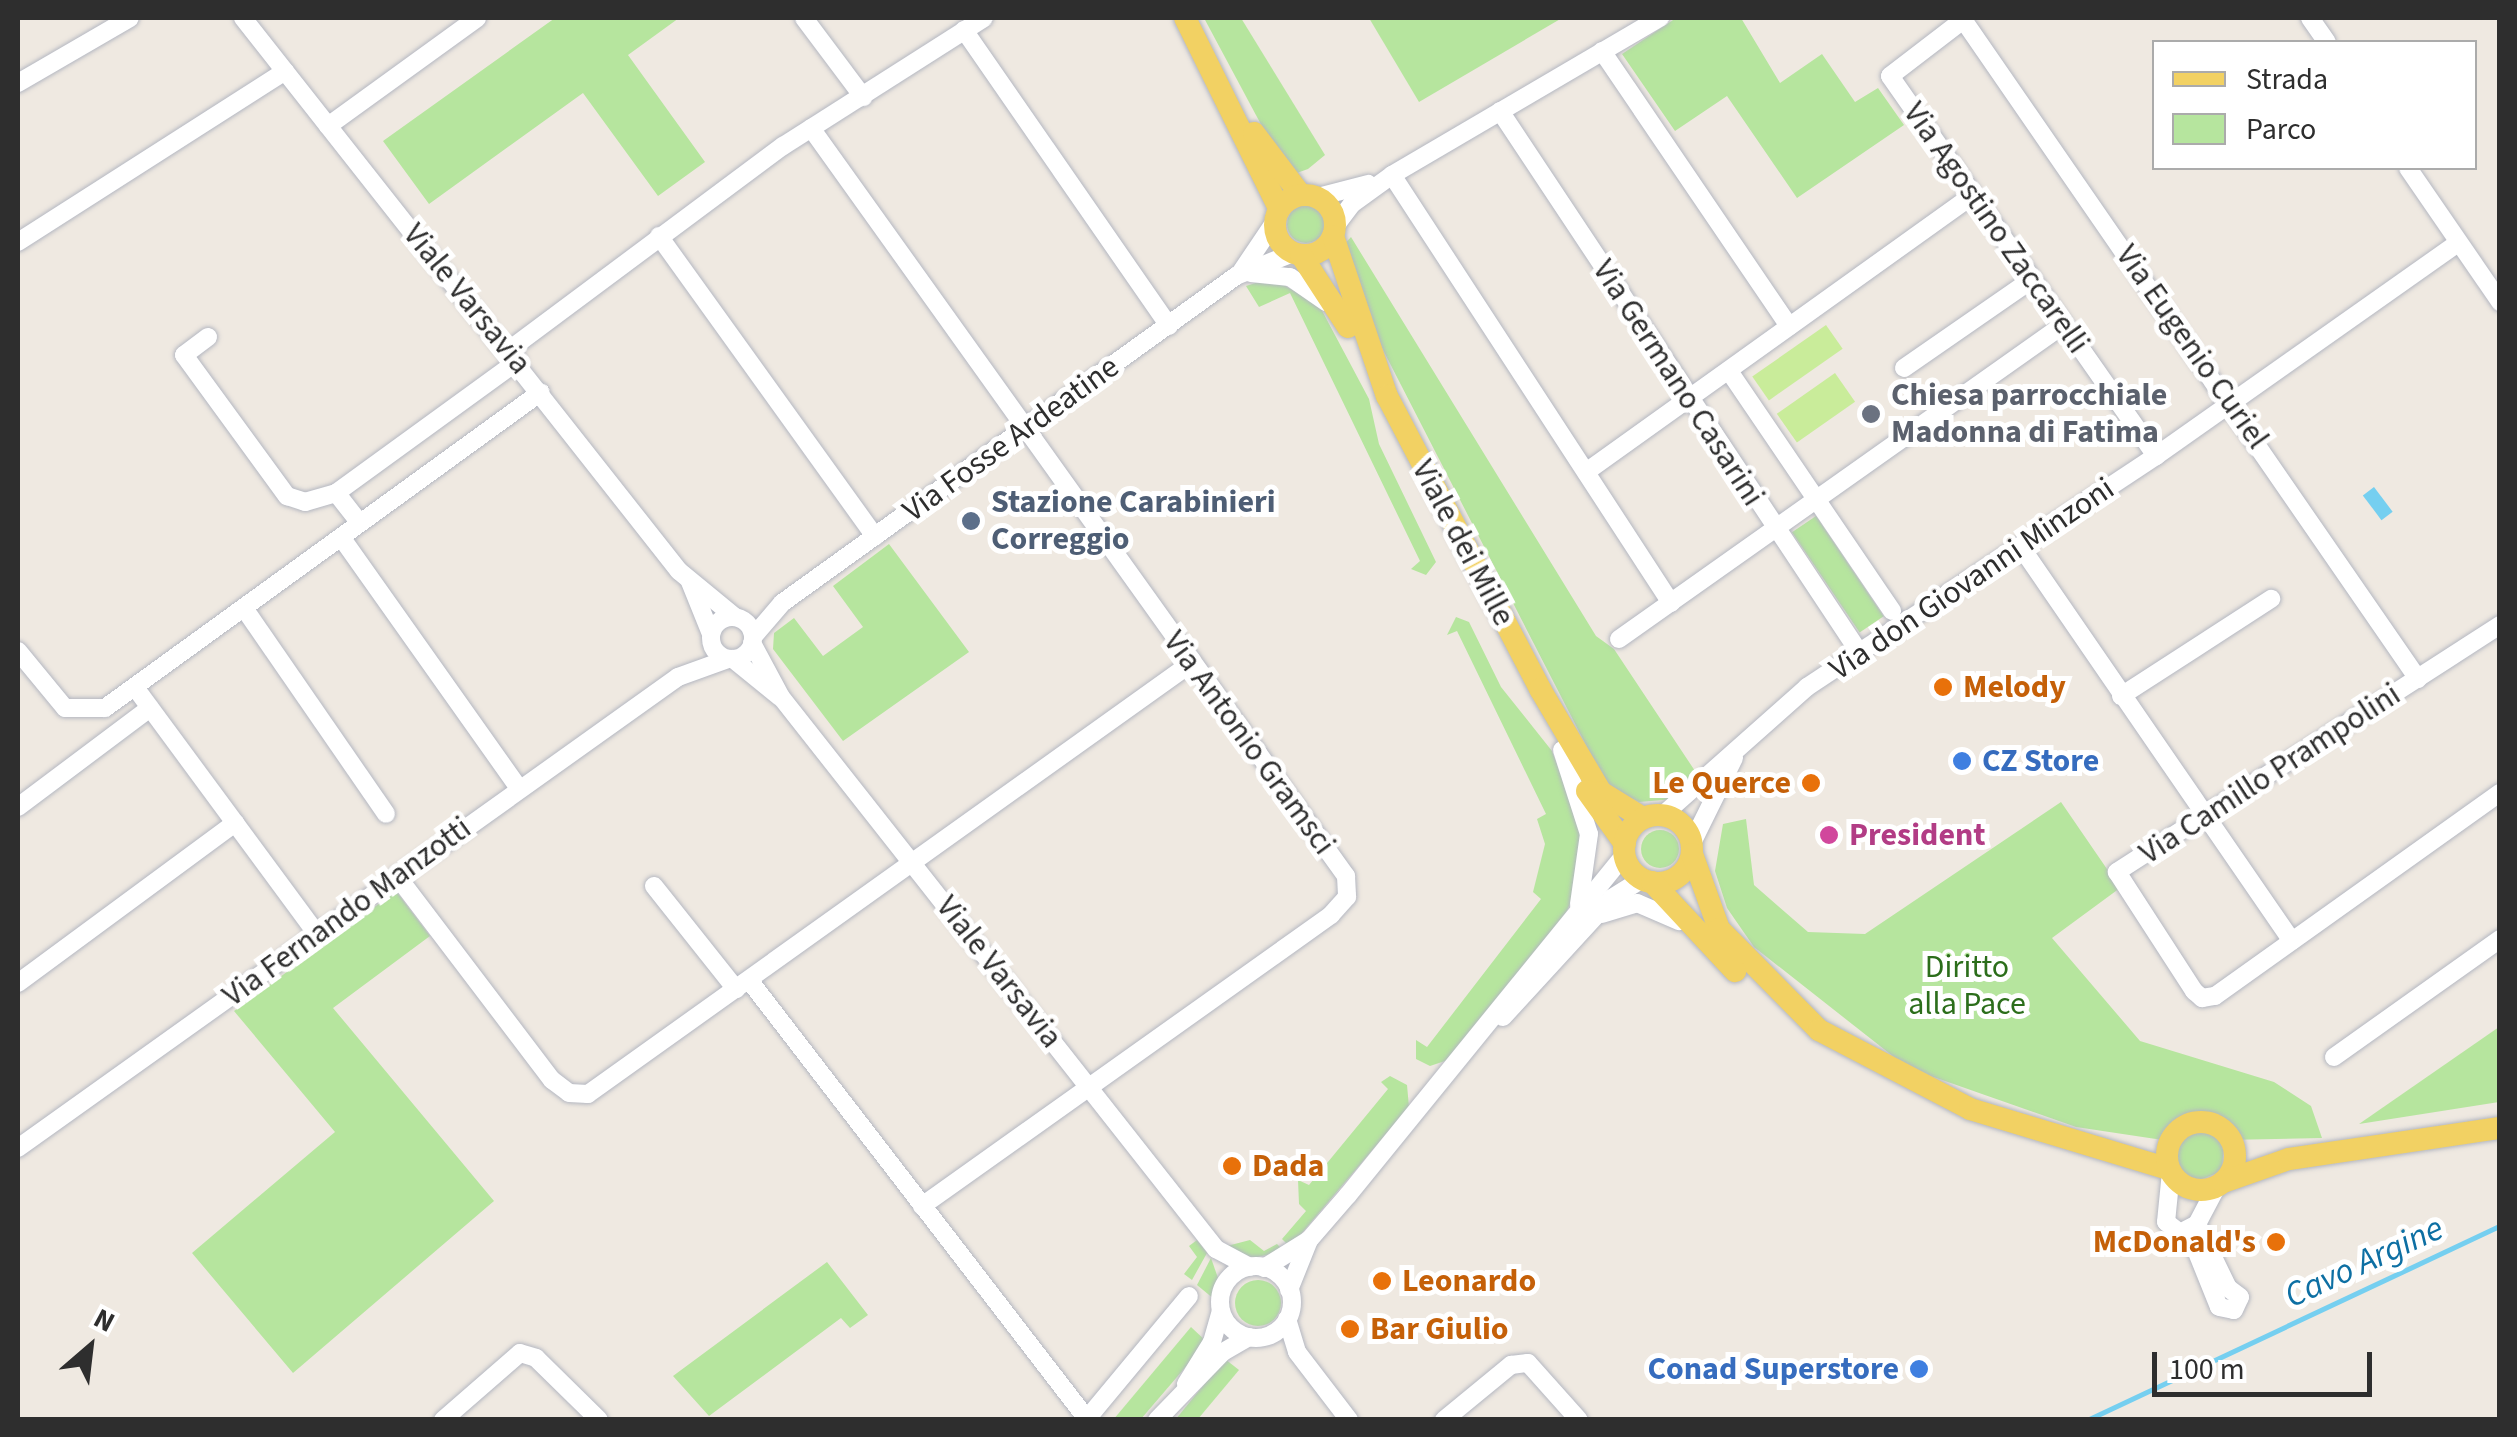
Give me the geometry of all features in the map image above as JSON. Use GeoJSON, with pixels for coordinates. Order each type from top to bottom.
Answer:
{"type":"FeatureCollection","features":[{"type":"Feature","properties":{"kind":"main road","name":"Viale dei Mille"},"geometry":{"type":"LineString","coordinates":[[1185,18],[1224,92],[1277,216],[1279,241],[1297,254],[1344,319],[1540,689],[1601,792],[1653,816],[1682,824],[1692,848]]}},
{"type":"Feature","properties":{"kind":"main road","name":"Viale dei Mille"},"geometry":{"type":"LineString","coordinates":[[1224,92],[1334,231],[1387,396]]}},
{"type":"Feature","properties":{"kind":"main road"},"geometry":{"type":"LineString","coordinates":[[1277,216],[1309,196]]}},
{"type":"Feature","properties":{"kind":"main road"},"geometry":{"type":"LineString","coordinates":[[1297,254],[1320,251],[1334,231]]}},
{"type":"Feature","properties":{"kind":"main road","name":"Viale dei Mille"},"geometry":{"type":"LineString","coordinates":[[1540,689],[1562,750],[1647,880],[1724,959],[1800,1014]]}},
{"type":"Feature","properties":{"kind":"main road"},"geometry":{"type":"LineString","coordinates":[[1625,849],[1653,816]]}},
{"type":"Feature","properties":{"kind":"main road"},"geometry":{"type":"LineString","coordinates":[[1647,880],[1682,873],[1692,848]]}},
{"type":"Feature","properties":{"kind":"main road"},"geometry":{"type":"LineString","coordinates":[[1692,848],[1719,929],[1800,1014],[1872,1063],[1945,1099],[2107,1146],[2170,1170],[2190,1188],[2220,1184],[2289,1159],[2500,1128]]}},
{"type":"Feature","properties":{"kind":"main road"},"geometry":{"type":"LineString","coordinates":[[2107,1146],[2203,1122],[2229,1137],[2289,1159]]}},
{"type":"Feature","properties":{"kind":"main road"},"geometry":{"type":"LineString","coordinates":[[2170,1170],[2168,1144],[2178,1130]]}},
{"type":"Feature","properties":{"kind":"main road"},"geometry":{"type":"LineString","coordinates":[[2220,1184],[2234,1161],[2229,1137]]}},
{"type":"Feature","properties":{"kind":"street"},"geometry":{"type":"LineString","coordinates":[[18,84],[130,18]]}},
{"type":"Feature","properties":{"kind":"street","name":"Viale Varsavia"},"geometry":{"type":"LineString","coordinates":[[243,18],[690,582],[738,618],[753,640],[780,698]]}},
{"type":"Feature","properties":{"kind":"street"},"geometry":{"type":"LineString","coordinates":[[328,126],[475,18]]}},
{"type":"Feature","properties":{"kind":"street"},"geometry":{"type":"LineString","coordinates":[[804,18],[863,97]]}},
{"type":"Feature","properties":{"kind":"street"},"geometry":{"type":"LineString","coordinates":[[208,337],[184,355],[286,496],[304,502],[336,493],[660,236],[811,128],[984,18]]}},
{"type":"Feature","properties":{"kind":"street"},"geometry":{"type":"LineString","coordinates":[[1334,231],[1352,204],[1392,176],[1660,18]]}},
{"type":"Feature","properties":{"kind":"street","name":"Via Agostino Zaccarelli"},"geometry":{"type":"LineString","coordinates":[[1962,18],[1890,76],[2156,456]]}},
{"type":"Feature","properties":{"kind":"street","name":"Via Eugenio Curiel"},"geometry":{"type":"LineString","coordinates":[[1962,18],[2232,404],[2418,680]]}},
{"type":"Feature","properties":{"kind":"street"},"geometry":{"type":"LineString","coordinates":[[2310,18],[2326,40]]}},
{"type":"Feature","properties":{"kind":"street"},"geometry":{"type":"LineString","coordinates":[[964,30],[1169,326]]}},
{"type":"Feature","properties":{"kind":"street"},"geometry":{"type":"LineString","coordinates":[[1602,51],[1789,326]]}},
{"type":"Feature","properties":{"kind":"street"},"geometry":{"type":"LineString","coordinates":[[18,242],[285,71]]}},
{"type":"Feature","properties":{"kind":"street","name":"Via Germano Casarini"},"geometry":{"type":"LineString","coordinates":[[1500,111],[1859,652]]}},
{"type":"Feature","properties":{"kind":"street","name":"Via Antonio Gramsci"},"geometry":{"type":"LineString","coordinates":[[811,128],[1022,430],[1346,876],[1347,897],[1330,915],[1088,1085]]}},
{"type":"Feature","properties":{"kind":"street"},"geometry":{"type":"LineString","coordinates":[[2409,170],[2500,302]]}},
{"type":"Feature","properties":{"kind":"street"},"geometry":{"type":"LineString","coordinates":[[1309,196],[1392,176]]}},
{"type":"Feature","properties":{"kind":"street"},"geometry":{"type":"LineString","coordinates":[[1392,176],[1671,603]]}},
{"type":"Feature","properties":{"kind":"street"},"geometry":{"type":"LineString","coordinates":[[1586,472],[1971,196]]}},
{"type":"Feature","properties":{"kind":"street","name":"Via Fosse Ardeatine"},"geometry":{"type":"LineString","coordinates":[[1240,274],[1277,216]]}},
{"type":"Feature","properties":{"kind":"street"},"geometry":{"type":"LineString","coordinates":[[660,236],[875,537]]}},
{"type":"Feature","properties":{"kind":"street","name":"Via don Giovanni Minzoni"},"geometry":{"type":"LineString","coordinates":[[1653,816],[1739,749],[1780,709],[1859,652],[2156,456],[2457,244]]}},
{"type":"Feature","properties":{"kind":"street","name":"Via Fosse Ardeatine"},"geometry":{"type":"LineString","coordinates":[[738,618],[782,603],[1240,274],[1297,254]]}},
{"type":"Feature","properties":{"kind":"street"},"geometry":{"type":"LineString","coordinates":[[1240,274],[1290,277],[1344,319]]}},
{"type":"Feature","properties":{"kind":"street"},"geometry":{"type":"LineString","coordinates":[[1904,368],[2031,280]]}},
{"type":"Feature","properties":{"kind":"street"},"geometry":{"type":"LineString","coordinates":[[1619,639],[2063,325]]}},
{"type":"Feature","properties":{"kind":"street"},"geometry":{"type":"LineString","coordinates":[[1729,371],[1892,610]]}},
{"type":"Feature","properties":{"kind":"street"},"geometry":{"type":"LineString","coordinates":[[18,651],[65,708],[95,711],[137,690],[340,536],[540,392]]}},
{"type":"Feature","properties":{"kind":"street"},"geometry":{"type":"LineString","coordinates":[[336,493],[359,522]]}},
{"type":"Feature","properties":{"kind":"street"},"geometry":{"type":"LineString","coordinates":[[340,536],[519,788]]}},
{"type":"Feature","properties":{"kind":"street"},"geometry":{"type":"LineString","coordinates":[[2021,547],[2292,941],[2500,794]]}},
{"type":"Feature","properties":{"kind":"street","name":"Viale Varsavia"},"geometry":{"type":"LineString","coordinates":[[690,582],[711,636],[731,659],[780,698],[913,862],[1216,1249],[1225,1284]]}},
{"type":"Feature","properties":{"kind":"street"},"geometry":{"type":"LineString","coordinates":[[2121,696],[2271,599]]}},
{"type":"Feature","properties":{"kind":"street","name":"Via Fosse Ardeatine"},"geometry":{"type":"LineString","coordinates":[[753,640],[782,603]]}},
{"type":"Feature","properties":{"kind":"street"},"geometry":{"type":"LineString","coordinates":[[244,608],[386,814]]}},
{"type":"Feature","properties":{"kind":"street"},"geometry":{"type":"LineString","coordinates":[[711,636],[717,622],[738,618]]}},
{"type":"Feature","properties":{"kind":"street","name":"Via Camillo Prampolini"},"geometry":{"type":"LineString","coordinates":[[2292,941],[2216,996],[2202,998],[2117,872],[2500,625]]}},
{"type":"Feature","properties":{"kind":"street","name":"Via Fernando Manzotti"},"geometry":{"type":"LineString","coordinates":[[678,677],[711,636]]}},
{"type":"Feature","properties":{"kind":"street"},"geometry":{"type":"LineString","coordinates":[[731,659],[753,640]]}},
{"type":"Feature","properties":{"kind":"street","name":"Via Fernando Manzotti"},"geometry":{"type":"LineString","coordinates":[[18,1148],[678,677],[731,659]]}},
{"type":"Feature","properties":{"kind":"street"},"geometry":{"type":"LineString","coordinates":[[397,876],[552,1080],[578,1096],[742,985],[1190,664]]}},
{"type":"Feature","properties":{"kind":"street"},"geometry":{"type":"LineString","coordinates":[[137,690],[317,934]]}},
{"type":"Feature","properties":{"kind":"street"},"geometry":{"type":"LineString","coordinates":[[18,807],[150,708]]}},
{"type":"Feature","properties":{"kind":"street","name":"Via don Giovanni Minzoni"},"geometry":{"type":"LineString","coordinates":[[1692,848],[1739,749]]}},
{"type":"Feature","properties":{"kind":"street","name":"Viale dei Mille"},"geometry":{"type":"LineString","coordinates":[[1562,750],[1589,834],[1586,915]]}},
{"type":"Feature","properties":{"kind":"street"},"geometry":{"type":"LineString","coordinates":[[18,983],[234,823]]}},
{"type":"Feature","properties":{"kind":"street"},"geometry":{"type":"LineString","coordinates":[[1349,1420],[1302,1361],[1287,1319],[1289,1290],[1308,1240],[1586,915],[1625,849]]}},
{"type":"Feature","properties":{"kind":"street"},"geometry":{"type":"LineString","coordinates":[[1586,915],[1647,880]]}},
{"type":"Feature","properties":{"kind":"street"},"geometry":{"type":"LineString","coordinates":[[654,886],[742,985],[922,1206],[1086,1419],[1190,1296]]}},
{"type":"Feature","properties":{"kind":"street"},"geometry":{"type":"LineString","coordinates":[[1586,915],[1628,904],[1656,906],[1724,959]]}},
{"type":"Feature","properties":{"kind":"street"},"geometry":{"type":"LineString","coordinates":[[2334,1056],[2500,939]]}},
{"type":"Feature","properties":{"kind":"street"},"geometry":{"type":"LineString","coordinates":[[922,1206],[1088,1085]]}},
{"type":"Feature","properties":{"kind":"street"},"geometry":{"type":"LineString","coordinates":[[2170,1170],[2166,1222],[2188,1229],[2220,1184]]}},
{"type":"Feature","properties":{"kind":"street"},"geometry":{"type":"LineString","coordinates":[[1184,1390],[1221,1311],[1225,1284],[1308,1240]]}},
{"type":"Feature","properties":{"kind":"street","name":"Viale Varsavia"},"geometry":{"type":"LineString","coordinates":[[1216,1249],[1257,1268]]}},
{"type":"Feature","properties":{"kind":"street"},"geometry":{"type":"LineString","coordinates":[[1257,1268],[1289,1290]]}},
{"type":"Feature","properties":{"kind":"street"},"geometry":{"type":"LineString","coordinates":[[1221,1311],[1234,1331],[1302,1361]]}},
{"type":"Feature","properties":{"kind":"street"},"geometry":{"type":"LineString","coordinates":[[1157,1420],[1184,1390],[1254,1338],[1287,1319]]}},
{"type":"Feature","properties":{"kind":"street"},"geometry":{"type":"LineString","coordinates":[[443,1420],[520,1352],[536,1358],[599,1420]]}},
{"type":"Feature","properties":{"kind":"street"},"geometry":{"type":"LineString","coordinates":[[1444,1420],[1511,1365],[1528,1363],[1579,1420]]}},
{"type":"Feature","properties":{"kind":"green space"},"geometry":{"type":"Polygon","coordinates":[[[555,18],[679,18],[628,55],[705,162],[658,196],[583,93],[429,204],[383,141],[555,18]]]}},
{"type":"Feature","properties":{"kind":"green space"},"geometry":{"type":"Polygon","coordinates":[[[1204,18],[1241,18],[1325,155],[1308,169],[1294,174],[1272,145],[1204,18]]]}},
{"type":"Feature","properties":{"kind":"green space"},"geometry":{"type":"Polygon","coordinates":[[[1369,18],[1562,18],[1419,102],[1369,18]]]}},
{"type":"Feature","properties":{"kind":"green space"},"geometry":{"type":"Polygon","coordinates":[[[1676,18],[1741,18],[1780,83],[1822,54],[1855,102],[1878,88],[1904,125],[1797,198],[1727,96],[1675,131],[1622,54],[1676,18]]]}},
{"type":"Feature","properties":{"kind":"green space"},"geometry":{"type":"Polygon","coordinates":[[[1306,205],[1320,210],[1325,224],[1320,238],[1306,243],[1292,238],[1287,224],[1292,210],[1306,205]]]}},
{"type":"Feature","properties":{"kind":"green space"},"geometry":{"type":"Polygon","coordinates":[[[1351,237],[1596,636],[1614,649],[1695,771],[1675,799],[1639,802],[1607,786],[1363,311],[1341,248],[1351,237]]]}},
{"type":"Feature","properties":{"kind":"green space"},"geometry":{"type":"Polygon","coordinates":[[[1271,278],[1319,305],[1369,399],[1379,444],[1436,562],[1426,575],[1411,569],[1420,561],[1290,293],[1259,307],[1246,286],[1271,278]]]}},
{"type":"Feature","properties":{"kind":"green space"},"geometry":{"type":"Polygon","coordinates":[[[1826,325],[1843,349],[1769,400],[1752,377],[1826,325]]]}},
{"type":"Feature","properties":{"kind":"green space"},"geometry":{"type":"Polygon","coordinates":[[[1835,373],[1855,402],[1797,442],[1777,414],[1835,373]]]}},
{"type":"Feature","properties":{"kind":"green space"},"geometry":{"type":"Polygon","coordinates":[[[1816,516],[1884,616],[1860,633],[1792,532],[1816,516]]]}},
{"type":"Feature","properties":{"kind":"green space"},"geometry":{"type":"Polygon","coordinates":[[[889,544],[969,652],[843,741],[773,649],[774,633],[794,618],[823,656],[863,627],[833,586],[889,544]]]}},
{"type":"Feature","properties":{"kind":"green space"},"geometry":{"type":"Polygon","coordinates":[[[1456,617],[1469,622],[1501,687],[1552,751],[1583,835],[1581,875],[1567,911],[1448,1060],[1430,1066],[1416,1059],[1416,1040],[1427,1047],[1541,899],[1533,892],[1545,844],[1537,819],[1546,814],[1457,631],[1447,635],[1456,617]]]}},
{"type":"Feature","properties":{"kind":"green space","name":"Diritto alla Pace"},"geometry":{"type":"Polygon","coordinates":[[[2061,802],[2120,888],[2052,938],[2140,1041],[2274,1082],[2311,1106],[2322,1138],[2224,1140],[2222,1171],[2195,1182],[2175,1165],[2176,1142],[2076,1127],[1908,1068],[1754,947],[1727,908],[1715,871],[1723,824],[1746,819],[1754,885],[1808,932],[1865,934],[2061,802]]]}},
{"type":"Feature","properties":{"kind":"green space"},"geometry":{"type":"Polygon","coordinates":[[[1660,830],[1674,835],[1679,849],[1674,863],[1660,868],[1646,863],[1641,849],[1646,835],[1660,830]]]}},
{"type":"Feature","properties":{"kind":"green space"},"geometry":{"type":"Polygon","coordinates":[[[396,891],[430,936],[333,1008],[494,1201],[293,1373],[192,1253],[335,1132],[234,1011],[396,891]]]}},
{"type":"Feature","properties":{"kind":"green space"},"geometry":{"type":"Polygon","coordinates":[[[2499,1027],[2499,1102],[2359,1124],[2499,1027]]]}},
{"type":"Feature","properties":{"kind":"green space"},"geometry":{"type":"Polygon","coordinates":[[[1390,1076],[1407,1085],[1409,1107],[1290,1247],[1282,1239],[1306,1211],[1299,1204],[1298,1180],[1309,1185],[1388,1089],[1381,1082],[1390,1076]]]}},
{"type":"Feature","properties":{"kind":"green space"},"geometry":{"type":"Polygon","coordinates":[[[1197,1240],[1207,1253],[1192,1280],[1184,1274],[1197,1257],[1189,1246],[1197,1240]]]}},
{"type":"Feature","properties":{"kind":"green space"},"geometry":{"type":"Polygon","coordinates":[[[1250,1240],[1264,1251],[1277,1244],[1284,1251],[1253,1258],[1227,1246],[1250,1240]]]}},
{"type":"Feature","properties":{"kind":"green space"},"geometry":{"type":"Polygon","coordinates":[[[1211,1258],[1218,1278],[1214,1299],[1197,1285],[1211,1258]]]}},
{"type":"Feature","properties":{"kind":"green space"},"geometry":{"type":"Polygon","coordinates":[[[827,1262],[868,1315],[850,1328],[841,1318],[709,1416],[673,1376],[827,1262]]]}},
{"type":"Feature","properties":{"kind":"green space"},"geometry":{"type":"Polygon","coordinates":[[[1258,1280],[1274,1287],[1281,1303],[1274,1319],[1258,1326],[1242,1319],[1235,1303],[1242,1287],[1258,1280]]]}},
{"type":"Feature","properties":{"kind":"green space"},"geometry":{"type":"Polygon","coordinates":[[[1191,1327],[1207,1342],[1141,1419],[1113,1420],[1191,1327]]]}},
{"type":"Feature","properties":{"kind":"green space"},"geometry":{"type":"Polygon","coordinates":[[[1225,1359],[1239,1370],[1198,1419],[1175,1420],[1225,1359]]]}},
{"type":"Feature","properties":{"kind":"water"},"geometry":{"type":"Polygon","coordinates":[[[2374,487],[2393,512],[2381,520],[2363,495],[2374,487]]]}},
{"type":"Feature","properties":{"kind":"waterway","name":"Cavo Argine"},"geometry":{"type":"LineString","coordinates":[[2087,1420],[2500,1226]]}},
{"type":"Feature","properties":{"kind":"place","name":"Chiesa parrocchiale Madonna di Fatima"},"geometry":{"type":"Point","coordinates":[1871,414]}},
{"type":"Feature","properties":{"kind":"place","name":"Stazione Carabinieri Correggio"},"geometry":{"type":"Point","coordinates":[971,521]}},
{"type":"Feature","properties":{"kind":"place","name":"Melody"},"geometry":{"type":"Point","coordinates":[1943,687]}},
{"type":"Feature","properties":{"kind":"place","name":"CZ Store"},"geometry":{"type":"Point","coordinates":[1962,761]}},
{"type":"Feature","properties":{"kind":"place","name":"Le Querce"},"geometry":{"type":"Point","coordinates":[1811,783]}},
{"type":"Feature","properties":{"kind":"place","name":"President"},"geometry":{"type":"Point","coordinates":[1829,835]}},
{"type":"Feature","properties":{"kind":"place","name":"Dada"},"geometry":{"type":"Point","coordinates":[1232,1166]}},
{"type":"Feature","properties":{"kind":"place","name":"McDonald's"},"geometry":{"type":"Point","coordinates":[2276,1242]}},
{"type":"Feature","properties":{"kind":"place","name":"Leonardo"},"geometry":{"type":"Point","coordinates":[1382,1281]}},
{"type":"Feature","properties":{"kind":"place","name":"Bar Giulio"},"geometry":{"type":"Point","coordinates":[1350,1329]}},
{"type":"Feature","properties":{"kind":"place","name":"Conad Superstore"},"geometry":{"type":"Point","coordinates":[1919,1369]}}]}
